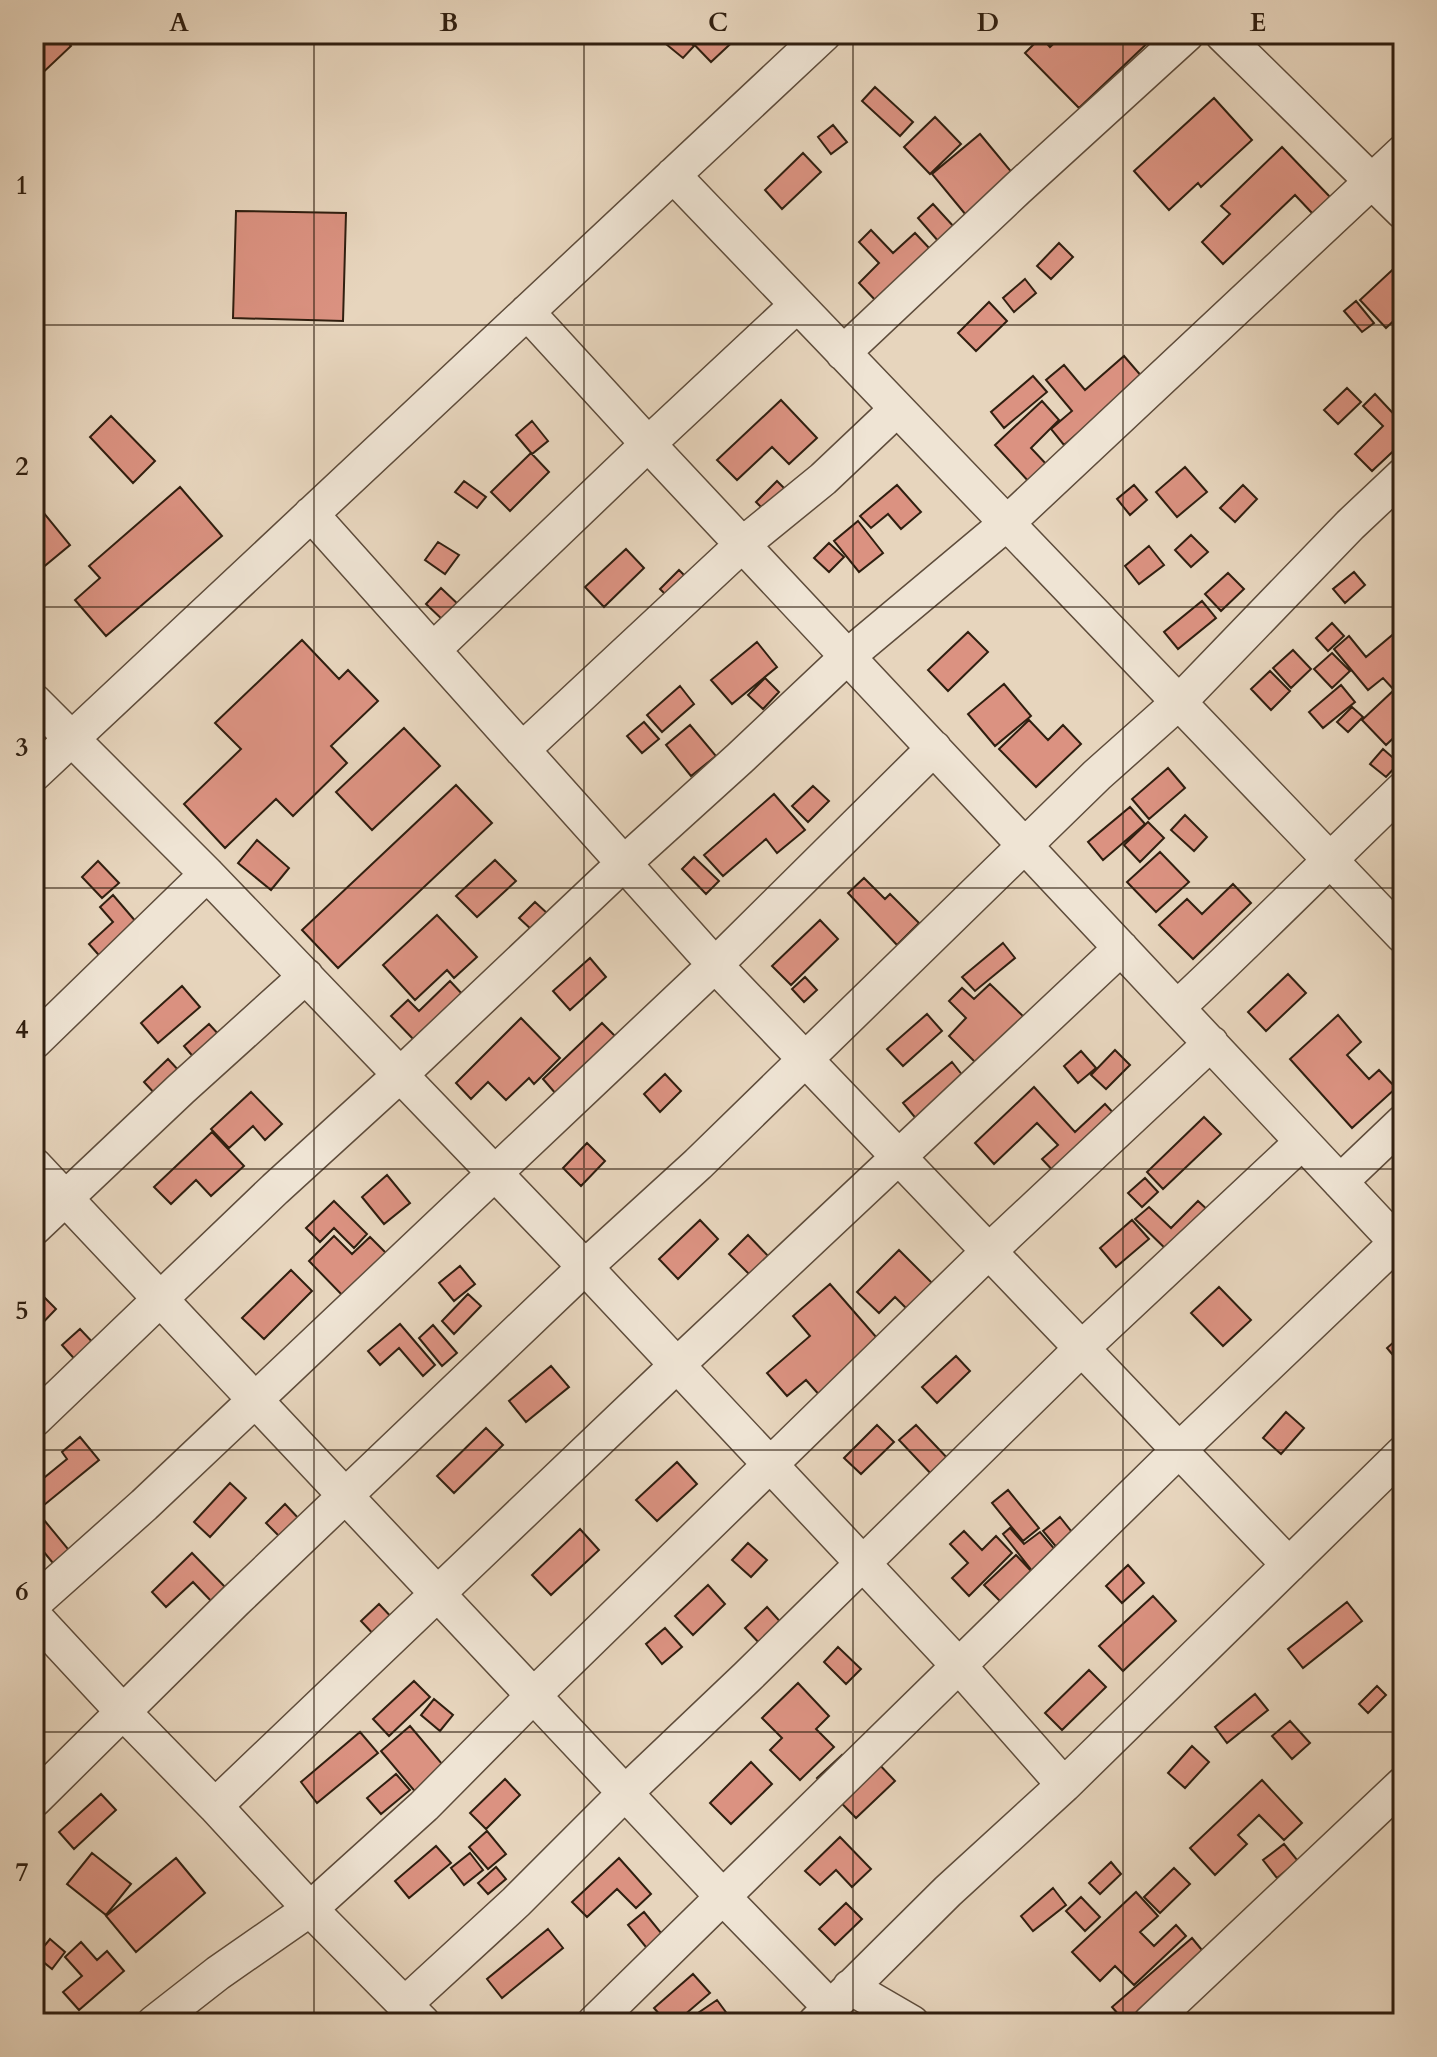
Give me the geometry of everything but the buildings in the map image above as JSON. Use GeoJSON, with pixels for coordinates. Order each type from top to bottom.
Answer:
{"type":"FeatureCollection","features":[{"type":"Feature","properties":{"kind":"street"},"geometry":{"type":"LineString","coordinates":[[34,774],[824,34]]}},
{"type":"Feature","properties":{"kind":"street"},"geometry":{"type":"LineString","coordinates":[[843,353],[1187,34]]}},
{"type":"Feature","properties":{"kind":"street"},"geometry":{"type":"LineString","coordinates":[[1222,34],[1403,212]]}},
{"type":"Feature","properties":{"kind":"street"},"geometry":{"type":"LineString","coordinates":[[34,1420],[275,1189],[623,864],[848,656],[1007,523],[1403,152]]}},
{"type":"Feature","properties":{"kind":"street"},"geometry":{"type":"LineString","coordinates":[[673,175],[1403,936]]}},
{"type":"Feature","properties":{"kind":"street"},"geometry":{"type":"LineString","coordinates":[[433,650],[797,305]]}},
{"type":"Feature","properties":{"kind":"street"},"geometry":{"type":"LineString","coordinates":[[527,312],[1400,1246],[1178,1451],[594,2023]]}},
{"type":"Feature","properties":{"kind":"street"},"geometry":{"type":"LineString","coordinates":[[522,750],[743,544],[823,479],[897,409]]}},
{"type":"Feature","properties":{"kind":"street"},"geometry":{"type":"LineString","coordinates":[[34,1800],[246,1590],[585,1267],[698,1164],[1097,775],[1179,702],[1350,525],[1403,475]]}},
{"type":"Feature","properties":{"kind":"street"},"geometry":{"type":"LineString","coordinates":[[311,514],[715,965],[1289,1565]]}},
{"type":"Feature","properties":{"kind":"street"},"geometry":{"type":"LineString","coordinates":[[34,701],[207,874],[585,1267],[959,1666],[1064,1785]]}},
{"type":"Feature","properties":{"kind":"street"},"geometry":{"type":"LineString","coordinates":[[34,1603],[144,1505],[715,965],[934,748]]}},
{"type":"Feature","properties":{"kind":"street"},"geometry":{"type":"LineString","coordinates":[[1178,1007],[1259,932],[1403,789]]}},
{"type":"Feature","properties":{"kind":"street"},"geometry":{"type":"LineString","coordinates":[[34,1042],[207,874]]}},
{"type":"Feature","properties":{"kind":"street"},"geometry":{"type":"LineString","coordinates":[[215,1806],[676,1366],[1121,948]]}},
{"type":"Feature","properties":{"kind":"street"},"geometry":{"type":"LineString","coordinates":[[34,1228],[306,976]]}},
{"type":"Feature","properties":{"kind":"street"},"geometry":{"type":"LineString","coordinates":[[154,2023],[218,1973],[310,1909],[424,1806],[988,1252],[1211,1043]]}},
{"type":"Feature","properties":{"kind":"street"},"geometry":{"type":"LineString","coordinates":[[1340,1182],[1403,1122]]}},
{"type":"Feature","properties":{"kind":"street"},"geometry":{"type":"LineString","coordinates":[[34,1616],[310,1909],[414,2014],[516,1902],[625,1793],[1082,1348],[1302,1142]]}},
{"type":"Feature","properties":{"kind":"street"},"geometry":{"type":"LineString","coordinates":[[34,1165],[723,1897],[831,2006],[912,2023]]}},
{"type":"Feature","properties":{"kind":"street"},"geometry":{"type":"LineString","coordinates":[[831,2006],[948,1891],[1064,1785],[1403,1453]]}},
{"type":"Feature","properties":{"kind":"street"},"geometry":{"type":"LineString","coordinates":[[1150,2023],[1403,1784]]}}]}
